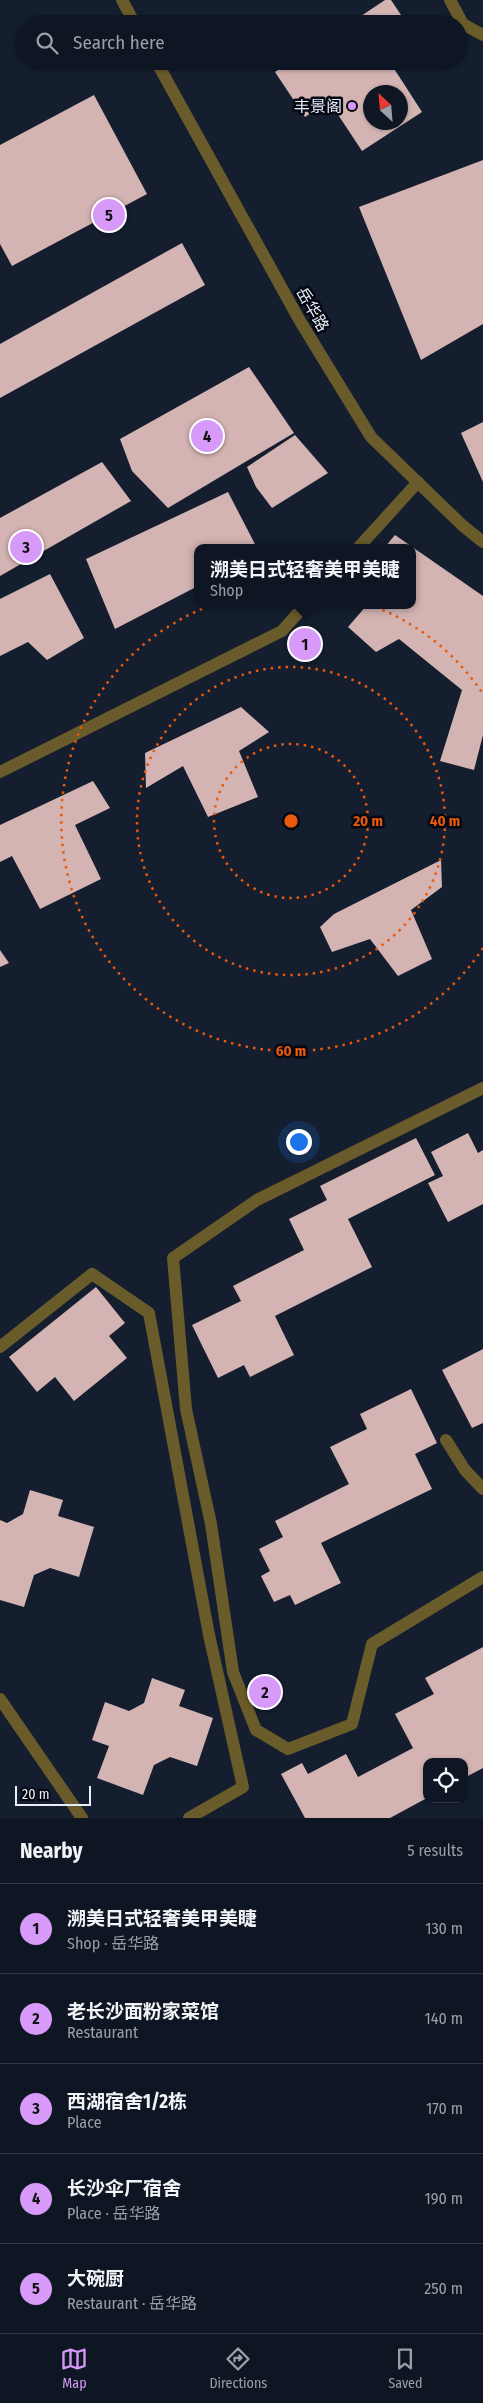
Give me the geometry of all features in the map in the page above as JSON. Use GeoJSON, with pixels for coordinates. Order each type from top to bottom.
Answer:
{"type":"FeatureCollection","features":[{"type":"Feature","properties":{"kind":"street"},"geometry":{"type":"LineString","coordinates":[[122,0],[130,15]]}},
{"type":"Feature","properties":{"kind":"street"},"geometry":{"type":"LineString","coordinates":[[450,0],[458,15]]}},
{"type":"Feature","properties":{"kind":"street"},"geometry":{"type":"LineString","coordinates":[[468,27],[483,35]]}},
{"type":"Feature","properties":{"kind":"street","name":"岳华路"},"geometry":{"type":"LineString","coordinates":[[161,70],[300,321],[371,437],[462,525],[483,542]]}},
{"type":"Feature","properties":{"kind":"street"},"geometry":{"type":"LineString","coordinates":[[362,544],[418,482]]}},
{"type":"Feature","properties":{"kind":"street"},"geometry":{"type":"LineString","coordinates":[[0,772],[282,631],[301,609]]}},
{"type":"Feature","properties":{"kind":"street"},"geometry":{"type":"LineString","coordinates":[[483,1088],[257,1200],[173,1258],[186,1409],[211,1524],[233,1672],[256,1730],[288,1749],[352,1724],[372,1644],[483,1577]]}},
{"type":"Feature","properties":{"kind":"street"},"geometry":{"type":"LineString","coordinates":[[0,1347],[92,1274],[150,1313],[209,1635],[243,1786],[190,1818]]}},
{"type":"Feature","properties":{"kind":"street"},"geometry":{"type":"LineString","coordinates":[[446,1440],[465,1470],[483,1489]]}},
{"type":"Feature","properties":{"kind":"street"},"geometry":{"type":"LineString","coordinates":[[0,1699],[82,1818]]}},
{"type":"Feature","properties":{"kind":"building"},"geometry":{"type":"Polygon","coordinates":[[[385,0],[391,0],[401,15],[362,15],[385,0]]]}},
{"type":"Feature","properties":{"kind":"building","name":"丰景阁"},"geometry":{"type":"Polygon","coordinates":[[[278,70],[395,70],[405,85],[363,85],[363,130],[394,130],[362,151],[329,101],[305,117],[275,72],[278,70]]]}},
{"type":"Feature","properties":{"kind":"building","name":"丰景阁"},"geometry":{"type":"Polygon","coordinates":[[[408,90],[422,112],[408,121],[408,90]]]}},
{"type":"Feature","properties":{"kind":"building"},"geometry":{"type":"Polygon","coordinates":[[[94,95],[147,194],[12,266],[0,244],[0,145],[94,95]]]}},
{"type":"Feature","properties":{"kind":"building"},"geometry":{"type":"Polygon","coordinates":[[[483,160],[483,324],[421,360],[359,207],[483,160]]]}},
{"type":"Feature","properties":{"kind":"building"},"geometry":{"type":"Polygon","coordinates":[[[182,243],[205,285],[0,398],[0,344],[182,243]]]}},
{"type":"Feature","properties":{"kind":"building"},"geometry":{"type":"Polygon","coordinates":[[[249,367],[294,433],[168,508],[132,471],[120,439],[249,367]]]}},
{"type":"Feature","properties":{"kind":"building"},"geometry":{"type":"Polygon","coordinates":[[[483,422],[483,482],[461,433],[483,422]]]}},
{"type":"Feature","properties":{"kind":"building"},"geometry":{"type":"Polygon","coordinates":[[[295,435],[328,473],[272,508],[256,487],[247,467],[295,435]]]}},
{"type":"Feature","properties":{"kind":"building"},"geometry":{"type":"Polygon","coordinates":[[[102,462],[131,501],[0,576],[0,518],[102,462]]]}},
{"type":"Feature","properties":{"kind":"building"},"geometry":{"type":"Polygon","coordinates":[[[228,492],[255,544],[194,544],[194,588],[115,629],[86,559],[228,492]]]}},
{"type":"Feature","properties":{"kind":"building"},"geometry":{"type":"Polygon","coordinates":[[[395,535],[408,544],[387,544],[395,535]]]}},
{"type":"Feature","properties":{"kind":"building"},"geometry":{"type":"Polygon","coordinates":[[[416,550],[483,596],[483,735],[474,770],[440,761],[462,690],[399,639],[376,652],[348,627],[364,609],[416,609],[416,550]]]}},
{"type":"Feature","properties":{"kind":"building"},"geometry":{"type":"Polygon","coordinates":[[[50,574],[84,638],[47,660],[28,642],[0,656],[0,599],[50,574]]]}},
{"type":"Feature","properties":{"kind":"building"},"geometry":{"type":"Polygon","coordinates":[[[241,707],[269,732],[239,751],[258,797],[208,817],[183,766],[146,788],[145,753],[241,707]]]}},
{"type":"Feature","properties":{"kind":"building"},"geometry":{"type":"Polygon","coordinates":[[[93,781],[110,808],[75,825],[101,879],[40,909],[12,856],[0,862],[0,825],[93,781]]]}},
{"type":"Feature","properties":{"kind":"building"},"geometry":{"type":"Polygon","coordinates":[[[441,860],[442,887],[411,910],[432,959],[398,976],[370,939],[332,952],[320,927],[334,914],[441,860]]]}},
{"type":"Feature","properties":{"kind":"building"},"geometry":{"type":"Polygon","coordinates":[[[0,950],[9,963],[0,967],[0,950]]]}},
{"type":"Feature","properties":{"kind":"building"},"geometry":{"type":"Polygon","coordinates":[[[468,1133],[478,1153],[483,1150],[483,1204],[448,1222],[428,1183],[443,1176],[431,1152],[468,1133]]]}},
{"type":"Feature","properties":{"kind":"building"},"geometry":{"type":"Polygon","coordinates":[[[416,1138],[435,1175],[348,1219],[372,1267],[275,1316],[294,1355],[250,1377],[244,1365],[218,1378],[192,1325],[241,1301],[233,1286],[304,1250],[289,1219],[327,1200],[320,1186],[416,1138]]]}},
{"type":"Feature","properties":{"kind":"building"},"geometry":{"type":"Polygon","coordinates":[[[96,1287],[125,1323],[109,1336],[127,1358],[74,1401],[55,1377],[37,1392],[9,1357],[96,1287]]]}},
{"type":"Feature","properties":{"kind":"building"},"geometry":{"type":"Polygon","coordinates":[[[483,1349],[483,1423],[472,1428],[442,1370],[483,1349]]]}},
{"type":"Feature","properties":{"kind":"building"},"geometry":{"type":"Polygon","coordinates":[[[411,1389],[437,1443],[415,1454],[432,1489],[321,1543],[341,1583],[295,1605],[290,1595],[274,1602],[261,1576],[270,1571],[259,1549],[283,1537],[275,1521],[349,1484],[330,1447],[367,1429],[360,1414],[411,1389]]]}},
{"type":"Feature","properties":{"kind":"building"},"geometry":{"type":"Polygon","coordinates":[[[30,1490],[63,1500],[58,1516],[94,1527],[79,1577],[50,1568],[34,1575],[24,1607],[0,1600],[0,1520],[7,1523],[23,1514],[30,1490]]]}},
{"type":"Feature","properties":{"kind":"building"},"geometry":{"type":"Polygon","coordinates":[[[483,1647],[483,1768],[468,1776],[468,1758],[423,1758],[423,1800],[390,1818],[305,1818],[281,1774],[302,1763],[308,1774],[346,1754],[358,1777],[413,1748],[395,1714],[434,1694],[425,1678],[483,1647]]]}},
{"type":"Feature","properties":{"kind":"building"},"geometry":{"type":"Polygon","coordinates":[[[152,1678],[185,1690],[179,1706],[213,1718],[197,1766],[170,1757],[154,1765],[143,1795],[97,1778],[109,1746],[92,1740],[105,1702],[129,1711],[144,1703],[152,1678]]]}},
{"type":"Feature","properties":{"kind":"place","name":"丰景阁"},"geometry":{"type":"Point","coordinates":[352,106]}},
{"type":"Feature","properties":{"kind":"place","name":"大碗厨"},"geometry":{"type":"Point","coordinates":[109,215]}},
{"type":"Feature","properties":{"kind":"place","name":"长沙伞厂宿舍"},"geometry":{"type":"Point","coordinates":[207,436]}},
{"type":"Feature","properties":{"kind":"place","name":"西湖宿舍1/2栋"},"geometry":{"type":"Point","coordinates":[26,547]}},
{"type":"Feature","properties":{"kind":"place","name":"溯美日式轻奢美甲美睫"},"geometry":{"type":"Point","coordinates":[305,644]}},
{"type":"Feature","properties":{"kind":"place","name":"老长沙面粉家菜馆"},"geometry":{"type":"Point","coordinates":[265,1692]}}]}
